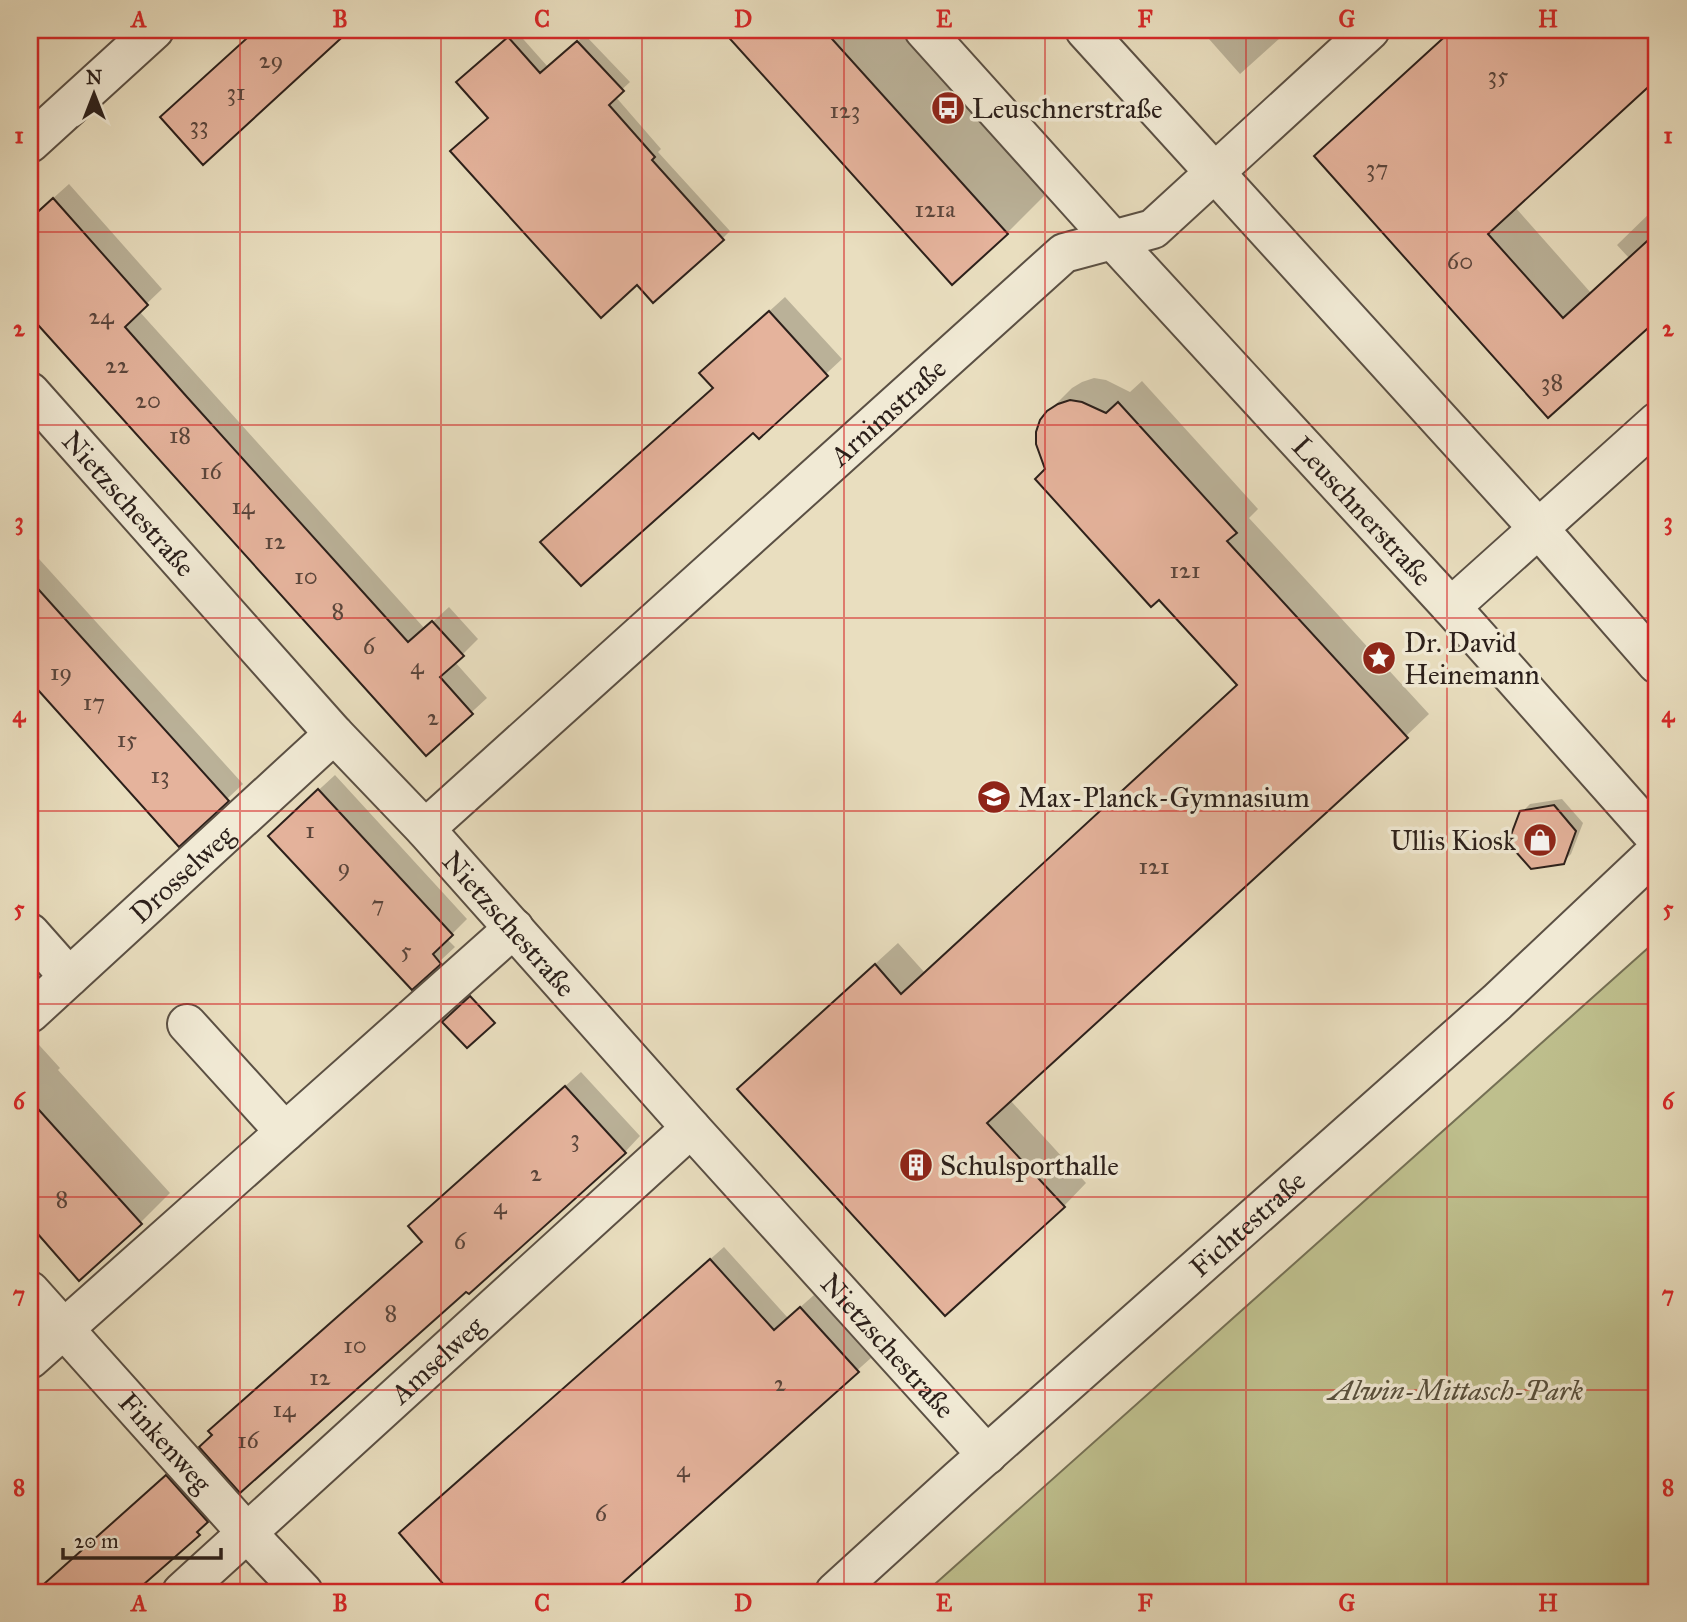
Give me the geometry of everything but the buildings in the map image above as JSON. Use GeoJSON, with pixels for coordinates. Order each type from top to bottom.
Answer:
{"type":"FeatureCollection","features":[{"type":"Feature","properties":{"kind":"street"},"geometry":{"type":"LineString","coordinates":[[30,143],[153,30]]}},
{"type":"Feature","properties":{"kind":"street","name":"Leuschnerstraße"},"geometry":{"type":"LineString","coordinates":[[924,30],[1451,607],[1657,839]]}},
{"type":"Feature","properties":{"kind":"street"},"geometry":{"type":"LineString","coordinates":[[1084,30],[1538,528],[1657,664]]}},
{"type":"Feature","properties":{"kind":"street","name":"Arnimstraße"},"geometry":{"type":"LineString","coordinates":[[425,830],[1064,253],[1153,229],[1370,30]]}},
{"type":"Feature","properties":{"kind":"street","name":"Nietzschestraße"},"geometry":{"type":"LineString","coordinates":[[30,392],[334,734],[514,928],[987,1455]]}},
{"type":"Feature","properties":{"kind":"street"},"geometry":{"type":"LineString","coordinates":[[1451,607],[1657,422]]}},
{"type":"Feature","properties":{"kind":"street","name":"Drosselweg"},"geometry":{"type":"LineString","coordinates":[[30,1013],[334,734]]}},
{"type":"Feature","properties":{"kind":"street","name":"Fichtestraße"},"geometry":{"type":"LineString","coordinates":[[835,1592],[1497,1002],[1657,851]]}},
{"type":"Feature","properties":{"kind":"street"},"geometry":{"type":"LineString","coordinates":[[30,1359],[514,928]]}},
{"type":"Feature","properties":{"kind":"street"},"geometry":{"type":"LineString","coordinates":[[30,933],[69,977]]}},
{"type":"Feature","properties":{"kind":"street"},"geometry":{"type":"LineString","coordinates":[[187,1024],[285,1132]]}},
{"type":"Feature","properties":{"kind":"street","name":"Amselweg"},"geometry":{"type":"LineString","coordinates":[[182,1592],[691,1128]]}},
{"type":"Feature","properties":{"kind":"street","name":"Finkenweg"},"geometry":{"type":"LineString","coordinates":[[30,1291],[303,1592]]}},
{"type":"Feature","properties":{"kind":"green space","name":"Alwin-Mittasch-Park"},"geometry":{"type":"Polygon","coordinates":[[[1657,940],[1657,1592],[926,1592],[1657,940]]]}},
{"type":"Feature","properties":{"kind":"place","name":"Leuschnerstraße"},"geometry":{"type":"Point","coordinates":[948,108]}},
{"type":"Feature","properties":{"kind":"place","name":"Dr. David Heinemann"},"geometry":{"type":"Point","coordinates":[1379,658]}},
{"type":"Feature","properties":{"kind":"place","name":"Max-Planck-Gymnasium"},"geometry":{"type":"Point","coordinates":[994,797]}},
{"type":"Feature","properties":{"kind":"place","name":"Ullis Kiosk"},"geometry":{"type":"Point","coordinates":[1540,840]}},
{"type":"Feature","properties":{"kind":"place","name":"Schulsporthalle"},"geometry":{"type":"Point","coordinates":[916,1165]}}]}
